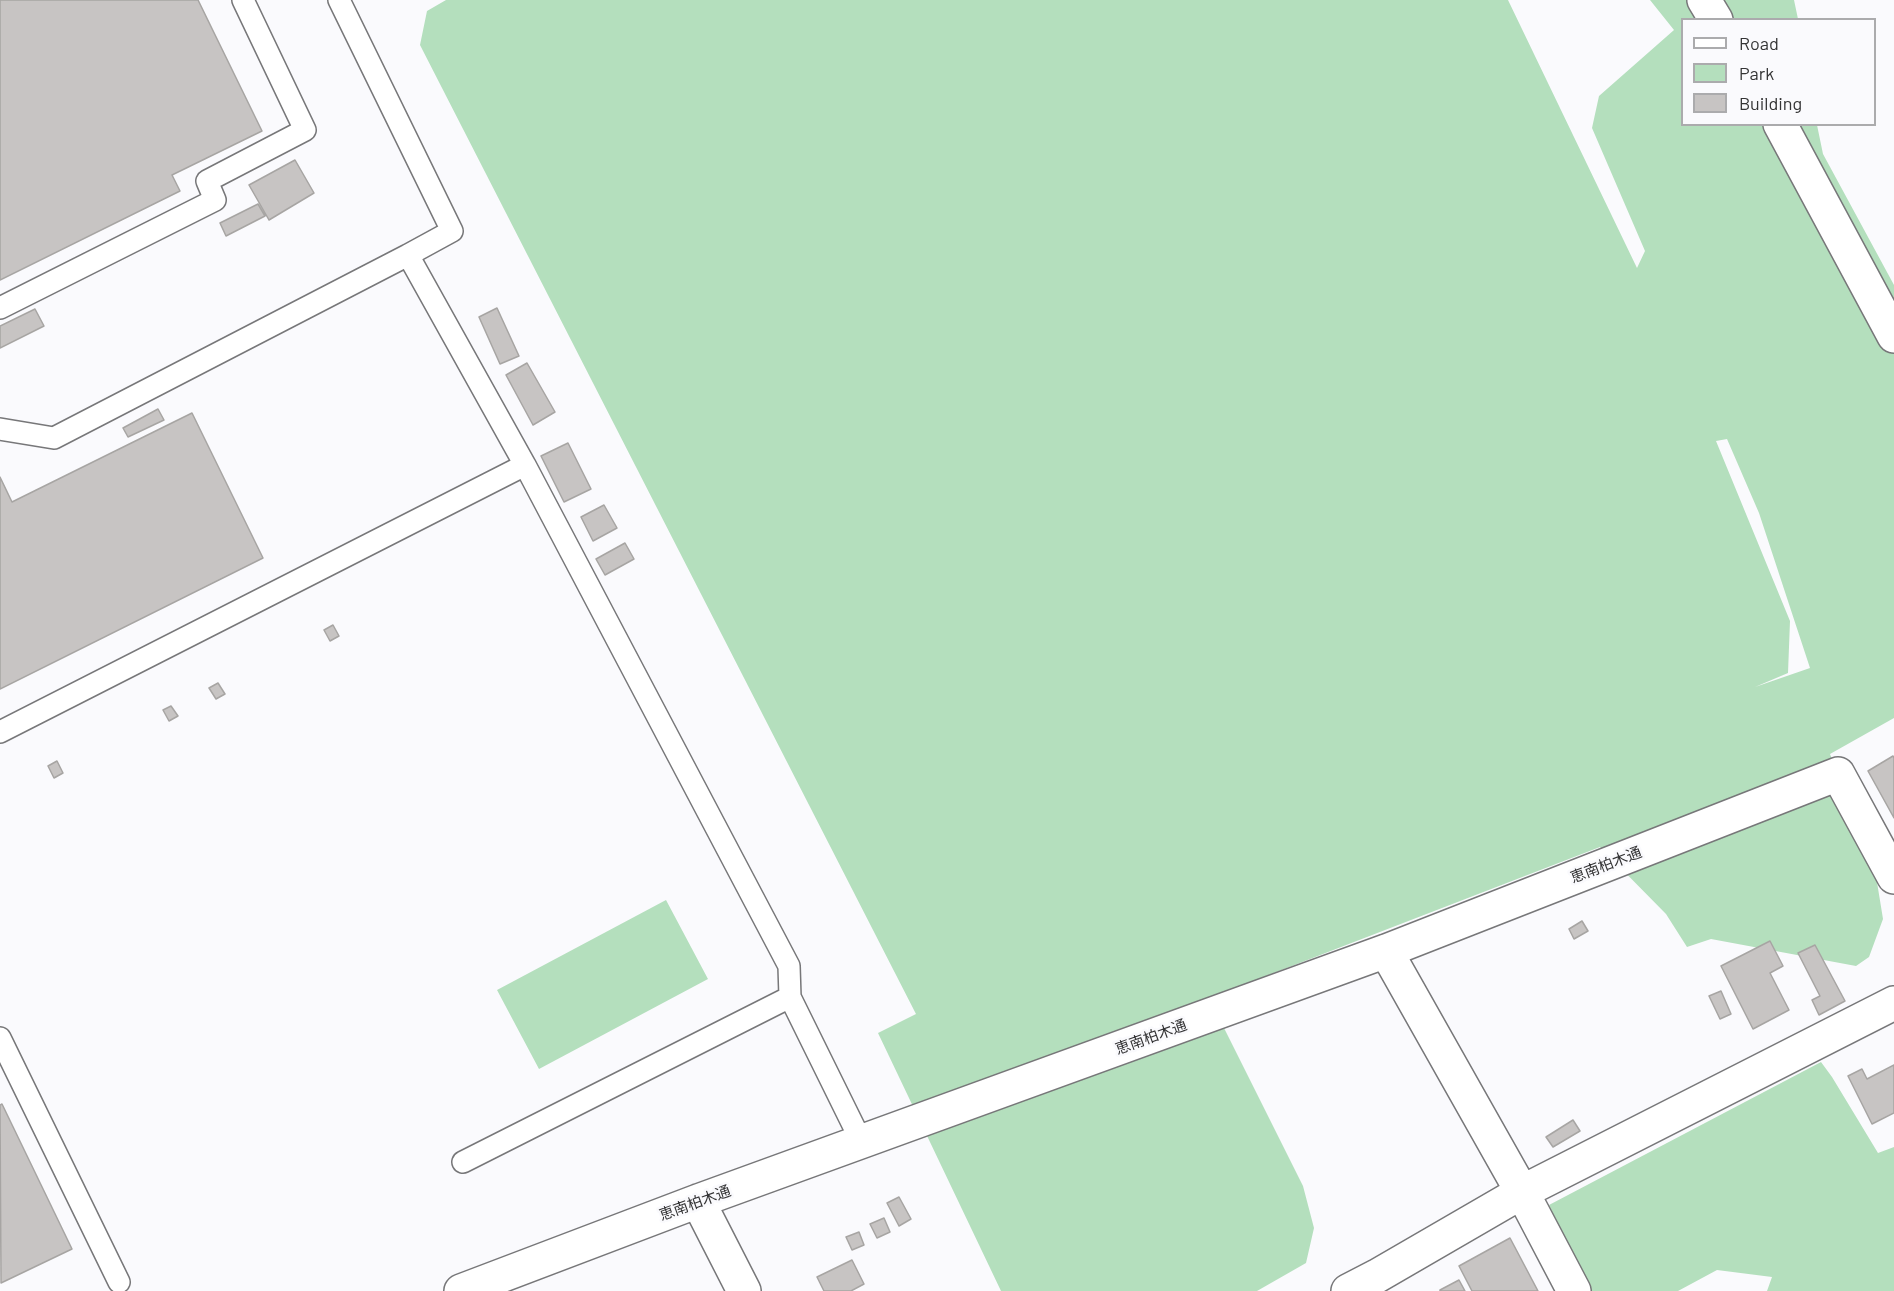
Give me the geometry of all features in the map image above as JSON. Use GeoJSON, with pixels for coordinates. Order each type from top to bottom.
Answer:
{"type":"FeatureCollection","features":[{"type":"Feature","properties":{"kind":"street"},"geometry":{"type":"LineString","coordinates":[[1704,0],[1715,18]]}},
{"type":"Feature","properties":{"kind":"street"},"geometry":{"type":"LineString","coordinates":[[1781,126],[1894,336]]}},
{"type":"Feature","properties":{"kind":"street","name":"恵南柏木通"},"geometry":{"type":"LineString","coordinates":[[461,1291],[698,1201],[1386,951],[1838,774],[1894,877]]}},
{"type":"Feature","properties":{"kind":"street"},"geometry":{"type":"LineString","coordinates":[[1386,951],[1522,1192],[1574,1291]]}},
{"type":"Feature","properties":{"kind":"street"},"geometry":{"type":"LineString","coordinates":[[1348,1291],[1522,1192],[1894,1003]]}},
{"type":"Feature","properties":{"kind":"street"},"geometry":{"type":"LineString","coordinates":[[698,1201],[744,1291]]}},
{"type":"Feature","properties":{"kind":"lane"},"geometry":{"type":"LineString","coordinates":[[0,308],[215,200],[207,181],[305,130],[243,0]]}},
{"type":"Feature","properties":{"kind":"lane"},"geometry":{"type":"LineString","coordinates":[[0,429],[54,438],[452,231],[339,0]]}},
{"type":"Feature","properties":{"kind":"lane"},"geometry":{"type":"LineString","coordinates":[[408,255],[525,465],[789,966],[790,997],[862,1143]]}},
{"type":"Feature","properties":{"kind":"lane"},"geometry":{"type":"LineString","coordinates":[[0,732],[525,465]]}},
{"type":"Feature","properties":{"kind":"lane"},"geometry":{"type":"LineString","coordinates":[[463,1162],[790,997]]}},
{"type":"Feature","properties":{"kind":"lane"},"geometry":{"type":"LineString","coordinates":[[0,1038],[119,1282]]}},
{"type":"Feature","properties":{"kind":"green space"},"geometry":{"type":"Polygon","coordinates":[[[446,0],[1508,0],[1637,268],[1645,251],[1592,128],[1599,96],[1674,30],[1650,0],[1794,0],[1798,18],[1681,18],[1681,126],[1817,126],[1823,154],[1894,285],[1894,718],[1830,754],[1876,876],[1883,919],[1869,957],[1856,966],[1711,939],[1687,947],[1666,914],[1600,847],[1209,998],[1303,1186],[1314,1228],[1306,1263],[1257,1291],[1001,1291],[878,1033],[916,1014],[420,45],[427,11],[446,0]],[[1727,439],[1716,441],[1790,621],[1788,673],[1755,687],[1810,668],[1759,513],[1727,439]]]}},
{"type":"Feature","properties":{"kind":"green space"},"geometry":{"type":"Polygon","coordinates":[[[666,900],[708,979],[539,1069],[497,990],[666,900]]]}},
{"type":"Feature","properties":{"kind":"green space"},"geometry":{"type":"Polygon","coordinates":[[[1821,1062],[1878,1153],[1894,1147],[1894,1291],[1767,1291],[1772,1277],[1717,1270],[1678,1291],[1589,1291],[1549,1205],[1821,1062]]]}},
{"type":"Feature","properties":{"kind":"building"},"geometry":{"type":"Polygon","coordinates":[[[0,0],[198,0],[262,131],[172,175],[180,191],[0,280],[0,0]]]}},
{"type":"Feature","properties":{"kind":"building"},"geometry":{"type":"Polygon","coordinates":[[[295,160],[314,193],[269,220],[249,185],[295,160]]]}},
{"type":"Feature","properties":{"kind":"building"},"geometry":{"type":"Polygon","coordinates":[[[258,204],[265,216],[226,236],[220,223],[258,204]]]}},
{"type":"Feature","properties":{"kind":"building"},"geometry":{"type":"Polygon","coordinates":[[[497,308],[519,356],[500,364],[479,317],[497,308]]]}},
{"type":"Feature","properties":{"kind":"building"},"geometry":{"type":"Polygon","coordinates":[[[35,309],[44,326],[0,348],[0,326],[35,309]]]}},
{"type":"Feature","properties":{"kind":"building"},"geometry":{"type":"Polygon","coordinates":[[[527,363],[555,412],[533,425],[506,375],[527,363]]]}},
{"type":"Feature","properties":{"kind":"building"},"geometry":{"type":"Polygon","coordinates":[[[158,409],[164,420],[128,437],[123,428],[158,409]]]}},
{"type":"Feature","properties":{"kind":"building"},"geometry":{"type":"Polygon","coordinates":[[[192,413],[263,558],[0,689],[0,477],[12,502],[192,413]]]}},
{"type":"Feature","properties":{"kind":"building"},"geometry":{"type":"Polygon","coordinates":[[[568,443],[591,489],[564,502],[541,456],[568,443]]]}},
{"type":"Feature","properties":{"kind":"building"},"geometry":{"type":"Polygon","coordinates":[[[604,505],[617,528],[593,541],[581,517],[604,505]]]}},
{"type":"Feature","properties":{"kind":"building"},"geometry":{"type":"Polygon","coordinates":[[[625,543],[634,559],[605,575],[596,559],[625,543]]]}},
{"type":"Feature","properties":{"kind":"building"},"geometry":{"type":"Polygon","coordinates":[[[333,625],[339,636],[330,641],[324,630],[333,625]]]}},
{"type":"Feature","properties":{"kind":"building"},"geometry":{"type":"Polygon","coordinates":[[[218,683],[225,694],[216,699],[209,688],[218,683]]]}},
{"type":"Feature","properties":{"kind":"building"},"geometry":{"type":"Polygon","coordinates":[[[171,706],[178,716],[169,721],[163,710],[171,706]]]}},
{"type":"Feature","properties":{"kind":"building"},"geometry":{"type":"Polygon","coordinates":[[[1893,756],[1894,758],[1894,818],[1868,771],[1893,756]]]}},
{"type":"Feature","properties":{"kind":"building"},"geometry":{"type":"Polygon","coordinates":[[[57,761],[63,773],[54,778],[48,766],[57,761]]]}},
{"type":"Feature","properties":{"kind":"building"},"geometry":{"type":"Polygon","coordinates":[[[1582,921],[1588,931],[1574,939],[1569,929],[1582,921]]]}},
{"type":"Feature","properties":{"kind":"building"},"geometry":{"type":"Polygon","coordinates":[[[1770,941],[1783,966],[1770,973],[1789,1010],[1753,1029],[1721,966],[1770,941]]]}},
{"type":"Feature","properties":{"kind":"building"},"geometry":{"type":"Polygon","coordinates":[[[1815,945],[1845,1001],[1819,1015],[1812,1000],[1820,996],[1798,953],[1815,945]]]}},
{"type":"Feature","properties":{"kind":"building"},"geometry":{"type":"Polygon","coordinates":[[[1721,991],[1731,1014],[1720,1019],[1709,996],[1721,991]]]}},
{"type":"Feature","properties":{"kind":"building"},"geometry":{"type":"Polygon","coordinates":[[[1894,1065],[1894,1113],[1872,1124],[1848,1076],[1862,1069],[1867,1079],[1894,1065]]]}},
{"type":"Feature","properties":{"kind":"building"},"geometry":{"type":"Polygon","coordinates":[[[2,1104],[72,1249],[1,1283],[0,1105],[2,1104]]]}},
{"type":"Feature","properties":{"kind":"building"},"geometry":{"type":"Polygon","coordinates":[[[1573,1120],[1580,1131],[1553,1147],[1546,1137],[1573,1120]]]}},
{"type":"Feature","properties":{"kind":"building"},"geometry":{"type":"Polygon","coordinates":[[[899,1197],[911,1219],[899,1226],[887,1203],[899,1197]]]}},
{"type":"Feature","properties":{"kind":"building"},"geometry":{"type":"Polygon","coordinates":[[[884,1218],[890,1232],[877,1238],[870,1224],[884,1218]]]}},
{"type":"Feature","properties":{"kind":"building"},"geometry":{"type":"Polygon","coordinates":[[[859,1232],[864,1245],[852,1250],[846,1237],[859,1232]]]}},
{"type":"Feature","properties":{"kind":"building"},"geometry":{"type":"Polygon","coordinates":[[[1510,1238],[1538,1291],[1472,1291],[1459,1266],[1510,1238]]]}},
{"type":"Feature","properties":{"kind":"building"},"geometry":{"type":"Polygon","coordinates":[[[852,1260],[864,1284],[851,1291],[824,1291],[817,1277],[852,1260]]]}},
{"type":"Feature","properties":{"kind":"building"},"geometry":{"type":"Polygon","coordinates":[[[1459,1280],[1465,1291],[1440,1291],[1440,1290],[1459,1280]]]}}]}
